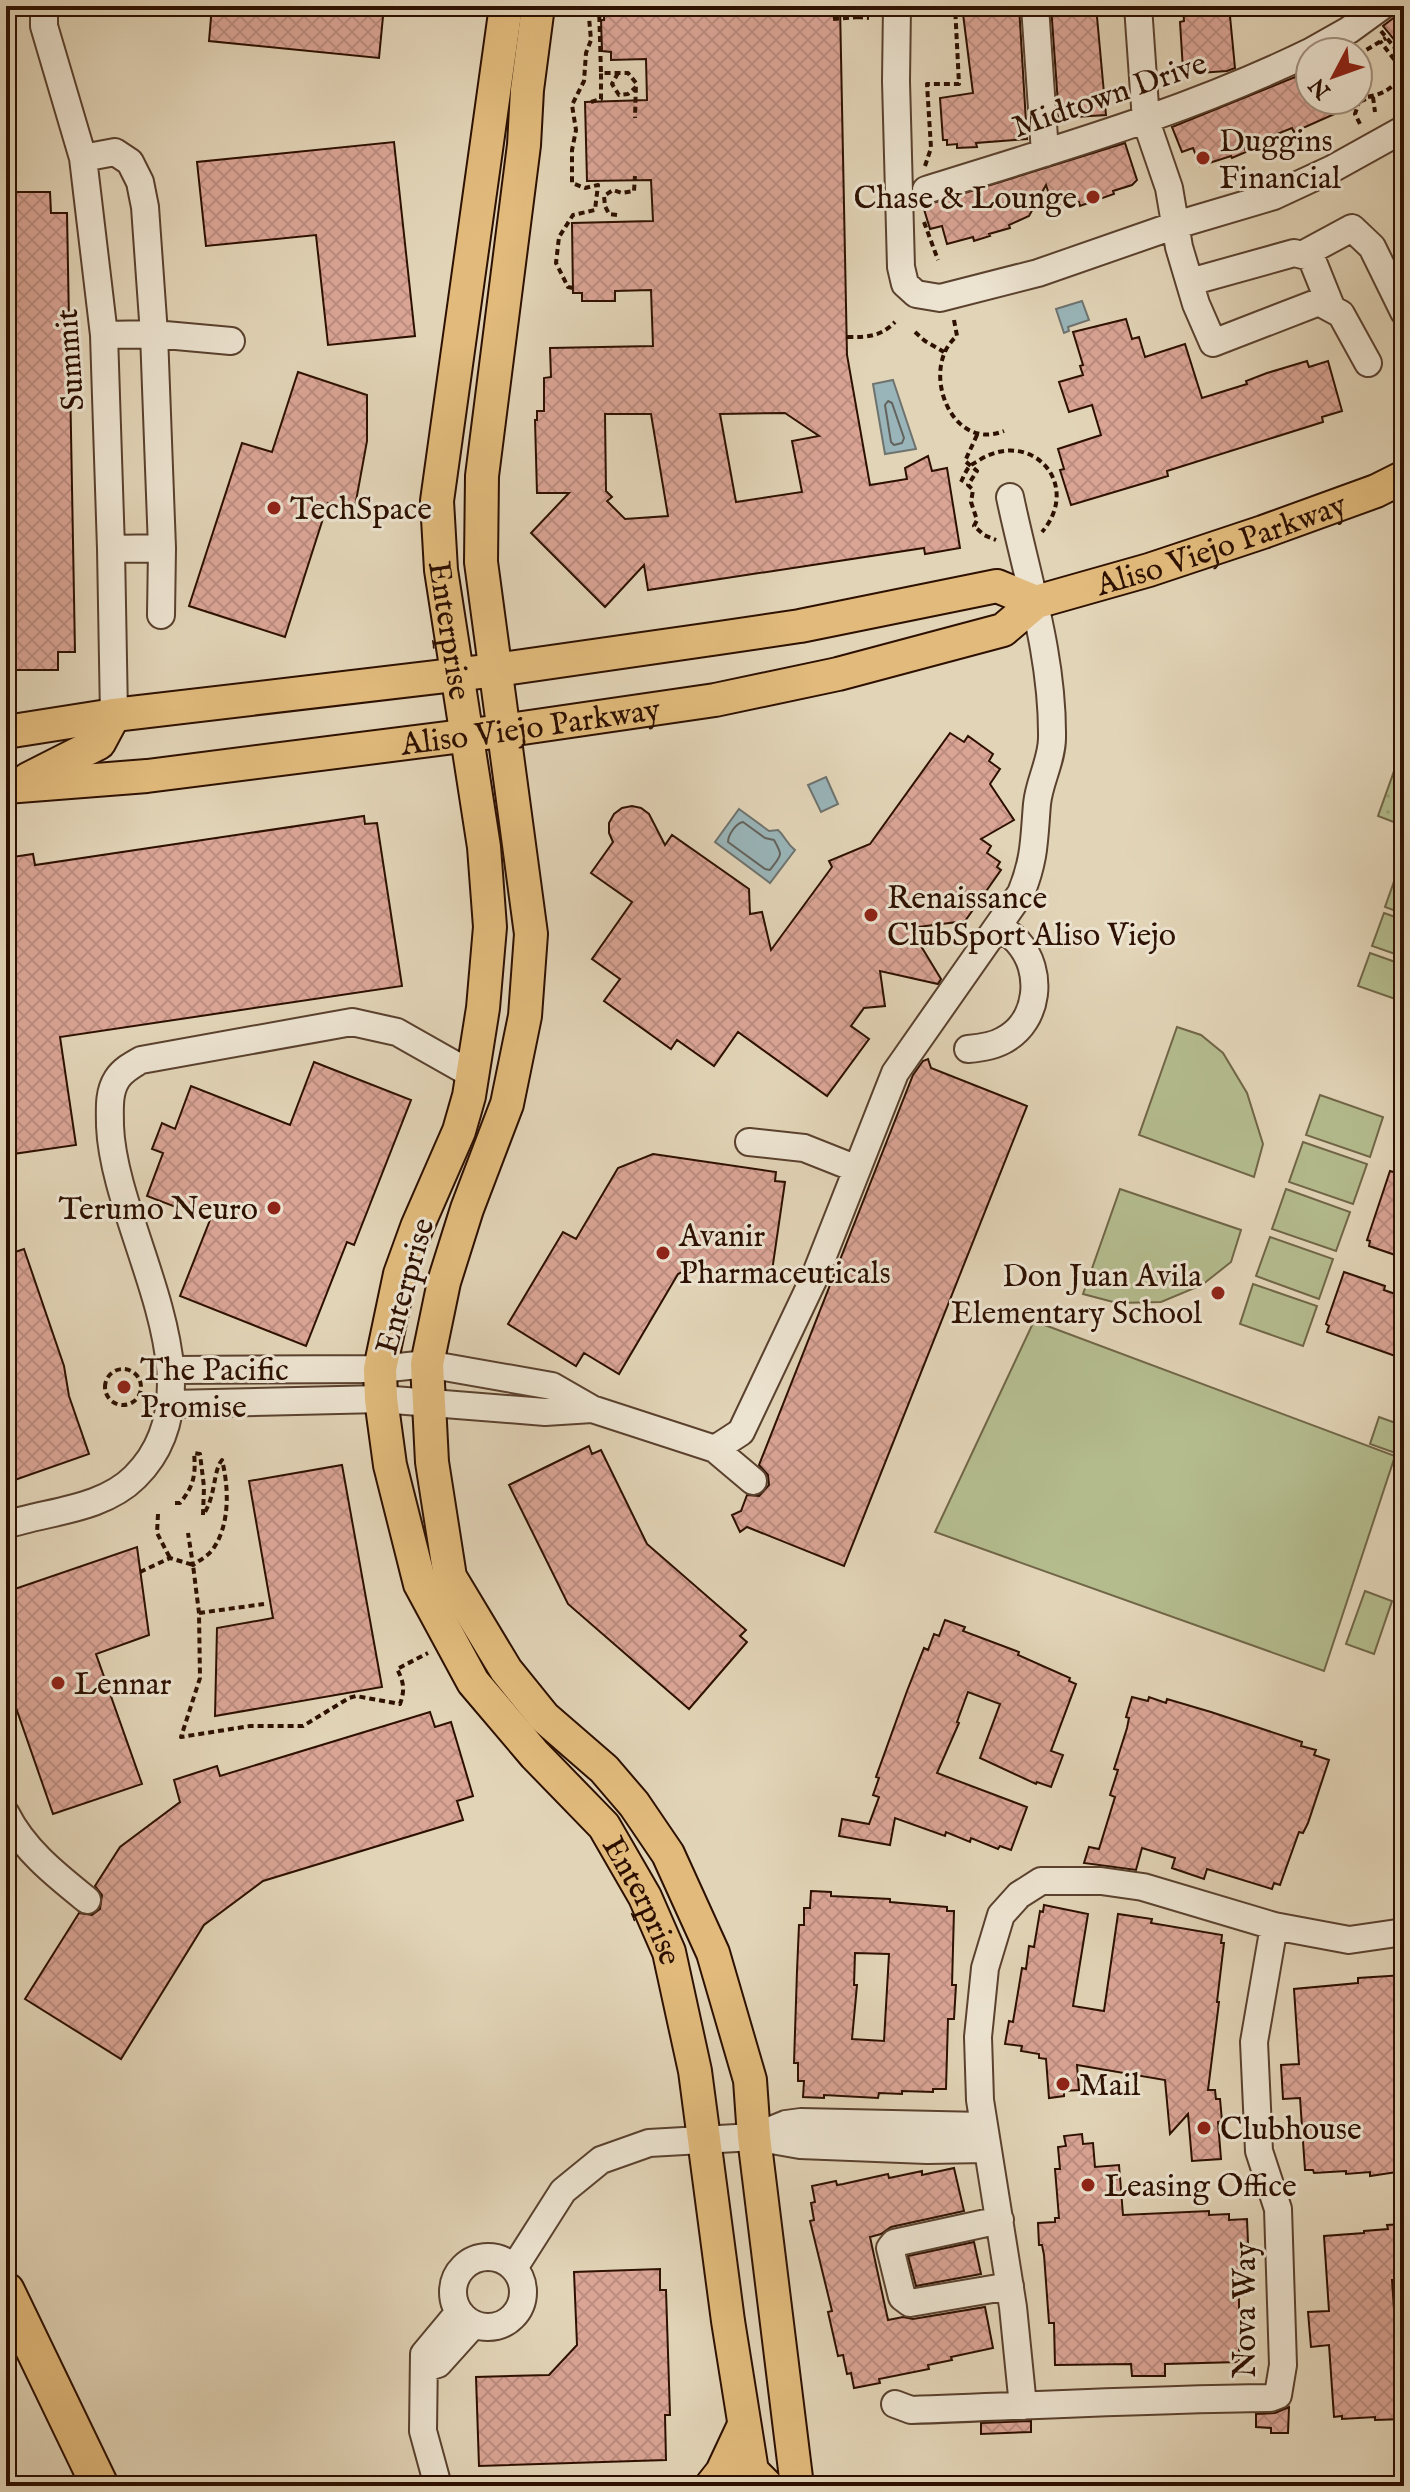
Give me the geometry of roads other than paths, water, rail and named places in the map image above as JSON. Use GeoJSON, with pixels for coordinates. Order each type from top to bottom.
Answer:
{"type":"FeatureCollection","features":[{"type":"Feature","properties":{"kind":"highway"},"geometry":{"type":"LineString","coordinates":[[6,2291],[100,2486]]}},
{"type":"Feature","properties":{"kind":"main road","name":"Enterprise"},"geometry":{"type":"LineString","coordinates":[[506,6],[437,501],[441,570],[484,847],[490,927],[483,1008],[473,1075],[459,1131],[400,1274],[380,1384],[390,1465],[420,1584],[473,1682],[533,1753],[604,1826],[645,1897],[669,1952],[695,2071],[752,2471],[767,2486]]}},
{"type":"Feature","properties":{"kind":"main road","name":"Enterprise"},"geometry":{"type":"LineString","coordinates":[[538,6],[527,90],[524,145],[482,476],[481,562],[531,934],[525,1016],[507,1104],[467,1209],[444,1282],[427,1364],[432,1462],[450,1577],[506,1670],[544,1717],[604,1769],[634,1804],[668,1854],[713,1953],[750,2080],[754,2137],[797,2486]]}},
{"type":"Feature","properties":{"kind":"main road","name":"Aliso Viejo Parkway"},"geometry":{"type":"LineString","coordinates":[[10,787],[147,776],[469,736],[715,700],[838,674],[1003,630],[1036,602],[1149,570],[1263,532],[1376,491],[1404,477]]}},
{"type":"Feature","properties":{"kind":"main road","name":"Aliso Viejo Parkway"},"geometry":{"type":"LineString","coordinates":[[6,732],[114,715],[496,670],[800,626],[997,586],[1036,602]]}},
{"type":"Feature","properties":{"kind":"main road"},"geometry":{"type":"LineString","coordinates":[[10,787],[99,743],[114,715]]}},
{"type":"Feature","properties":{"kind":"main road"},"geometry":{"type":"LineString","coordinates":[[711,2486],[722,2472],[744,2425]]}},
{"type":"Feature","properties":{"kind":"street","name":"Summit"},"geometry":{"type":"LineString","coordinates":[[44,6],[44,26],[83,158],[104,335],[114,715]]}},
{"type":"Feature","properties":{"kind":"street"},"geometry":{"type":"LineString","coordinates":[[897,6],[901,267],[905,284],[916,294],[940,298],[1038,273],[1176,225],[1274,196],[1332,169],[1404,129]]}},
{"type":"Feature","properties":{"kind":"street"},"geometry":{"type":"LineString","coordinates":[[1035,6],[1045,153]]}},
{"type":"Feature","properties":{"kind":"street"},"geometry":{"type":"LineString","coordinates":[[1138,6],[1146,121],[1169,188],[1179,247],[1213,343],[1319,302],[1341,314],[1368,363]]}},
{"type":"Feature","properties":{"kind":"street","name":"Midtown Drive"},"geometry":{"type":"LineString","coordinates":[[1338,36],[1380,16]]}},
{"type":"Feature","properties":{"kind":"street","name":"Midtown Drive"},"geometry":{"type":"LineString","coordinates":[[924,183],[1045,153],[1146,121],[1247,82],[1294,60]]}},
{"type":"Feature","properties":{"kind":"street"},"geometry":{"type":"LineString","coordinates":[[83,158],[115,152],[130,162],[140,182],[145,207],[154,334],[162,548],[161,615]]}},
{"type":"Feature","properties":{"kind":"street"},"geometry":{"type":"LineString","coordinates":[[1302,255],[1352,228],[1372,247],[1404,312]]}},
{"type":"Feature","properties":{"kind":"street"},"geometry":{"type":"LineString","coordinates":[[1190,282],[1294,253],[1311,257],[1332,309]]}},
{"type":"Feature","properties":{"kind":"street"},"geometry":{"type":"LineString","coordinates":[[104,335],[154,334],[231,341]]}},
{"type":"Feature","properties":{"kind":"street"},"geometry":{"type":"LineString","coordinates":[[715,1449],[741,1432],[815,1276],[895,1073],[1021,893],[1032,867],[1037,801],[1053,742],[1048,665],[1010,497]]}},
{"type":"Feature","properties":{"kind":"street"},"geometry":{"type":"LineString","coordinates":[[111,549],[162,548]]}},
{"type":"Feature","properties":{"kind":"street"},"geometry":{"type":"LineString","coordinates":[[968,1049],[1003,1042],[1025,1022],[1033,1005],[1036,985],[1026,953],[1018,941],[999,926]]}},
{"type":"Feature","properties":{"kind":"street"},"geometry":{"type":"LineString","coordinates":[[6,1525],[104,1499],[135,1478],[161,1443],[172,1404],[172,1370],[148,1269],[124,1203],[111,1148],[109,1105],[112,1089],[125,1069],[141,1060],[352,1022],[397,1032],[473,1075]]}},
{"type":"Feature","properties":{"kind":"street"},"geometry":{"type":"LineString","coordinates":[[749,1142],[804,1148],[857,1169]]}},
{"type":"Feature","properties":{"kind":"street"},"geometry":{"type":"LineString","coordinates":[[172,1404],[380,1384],[427,1364],[552,1386],[592,1409],[715,1449],[753,1481]]}},
{"type":"Feature","properties":{"kind":"street"},"geometry":{"type":"LineString","coordinates":[[172,1370],[380,1384],[429,1402],[545,1412],[592,1409]]}},
{"type":"Feature","properties":{"kind":"street"},"geometry":{"type":"LineString","coordinates":[[6,1814],[42,1862],[87,1900]]}},
{"type":"Feature","properties":{"kind":"street"},"geometry":{"type":"LineString","coordinates":[[1023,2406],[1010,2286],[984,2137],[978,2037],[985,1968],[1001,1915],[1019,1895],[1041,1881],[1101,1881],[1143,1887],[1274,1926],[1349,1940],[1404,1932]]}},
{"type":"Feature","properties":{"kind":"street","name":"Nova Way"},"geometry":{"type":"LineString","coordinates":[[895,2404],[911,2410],[1270,2398],[1278,2395],[1283,2365],[1278,2209],[1259,2151],[1254,2042],[1274,1926]]}},
{"type":"Feature","properties":{"kind":"street"},"geometry":{"type":"LineString","coordinates":[[514,2268],[563,2191],[601,2160],[649,2143],[754,2137],[786,2124],[801,2122],[984,2137]]}},
{"type":"Feature","properties":{"kind":"street"},"geometry":{"type":"LineString","coordinates":[[1000,2220],[894,2243],[890,2248],[902,2297],[910,2303],[1010,2286]]}},
{"type":"Feature","properties":{"kind":"street"},"geometry":{"type":"LineString","coordinates":[[488,2256],[507,2262],[523,2285],[516,2314],[500,2325],[490,2327],[466,2318],[453,2297],[456,2277],[470,2262],[488,2256]]}},
{"type":"Feature","properties":{"kind":"street"},"geometry":{"type":"LineString","coordinates":[[438,2486],[423,2431],[425,2368],[438,2364],[466,2318]]}},
{"type":"Feature","properties":{"kind":"water"},"geometry":{"type":"Polygon","coordinates":[[[1082,301],[1089,320],[1068,327],[1069,331],[1064,333],[1056,309],[1082,301]]]}},
{"type":"Feature","properties":{"kind":"water"},"geometry":{"type":"Polygon","coordinates":[[[893,380],[916,449],[885,454],[873,384],[893,380]]]}},
{"type":"Feature","properties":{"kind":"water"},"geometry":{"type":"Polygon","coordinates":[[[826,777],[838,804],[821,812],[808,785],[826,777]]]}},
{"type":"Feature","properties":{"kind":"water"},"geometry":{"type":"Polygon","coordinates":[[[739,809],[769,831],[778,830],[795,850],[770,883],[715,842],[739,809]]]}},
{"type":"Feature","properties":{"kind":"place","name":"Duggins Financial"},"geometry":{"type":"Point","coordinates":[1203,158]}},
{"type":"Feature","properties":{"kind":"place","name":"Chase & Lounge"},"geometry":{"type":"Point","coordinates":[1093,197]}},
{"type":"Feature","properties":{"kind":"place","name":"TechSpace"},"geometry":{"type":"Point","coordinates":[274,508]}},
{"type":"Feature","properties":{"kind":"place","name":"Renaissance ClubSport Aliso Viejo"},"geometry":{"type":"Point","coordinates":[871,915]}},
{"type":"Feature","properties":{"kind":"place","name":"Terumo Neuro"},"geometry":{"type":"Point","coordinates":[274,1208]}},
{"type":"Feature","properties":{"kind":"place","name":"Avanir Pharmaceuticals"},"geometry":{"type":"Point","coordinates":[663,1253]}},
{"type":"Feature","properties":{"kind":"place","name":"Don Juan Avila Elementary School"},"geometry":{"type":"Point","coordinates":[1218,1293]}},
{"type":"Feature","properties":{"kind":"place","name":"The Pacific Promise"},"geometry":{"type":"Point","coordinates":[124,1387]}},
{"type":"Feature","properties":{"kind":"place","name":"Lennar"},"geometry":{"type":"Point","coordinates":[58,1683]}},
{"type":"Feature","properties":{"kind":"place","name":"Mail"},"geometry":{"type":"Point","coordinates":[1063,2084]}},
{"type":"Feature","properties":{"kind":"place","name":"Clubhouse"},"geometry":{"type":"Point","coordinates":[1204,2128]}},
{"type":"Feature","properties":{"kind":"place","name":"Leasing Office"},"geometry":{"type":"Point","coordinates":[1088,2185]}}]}
